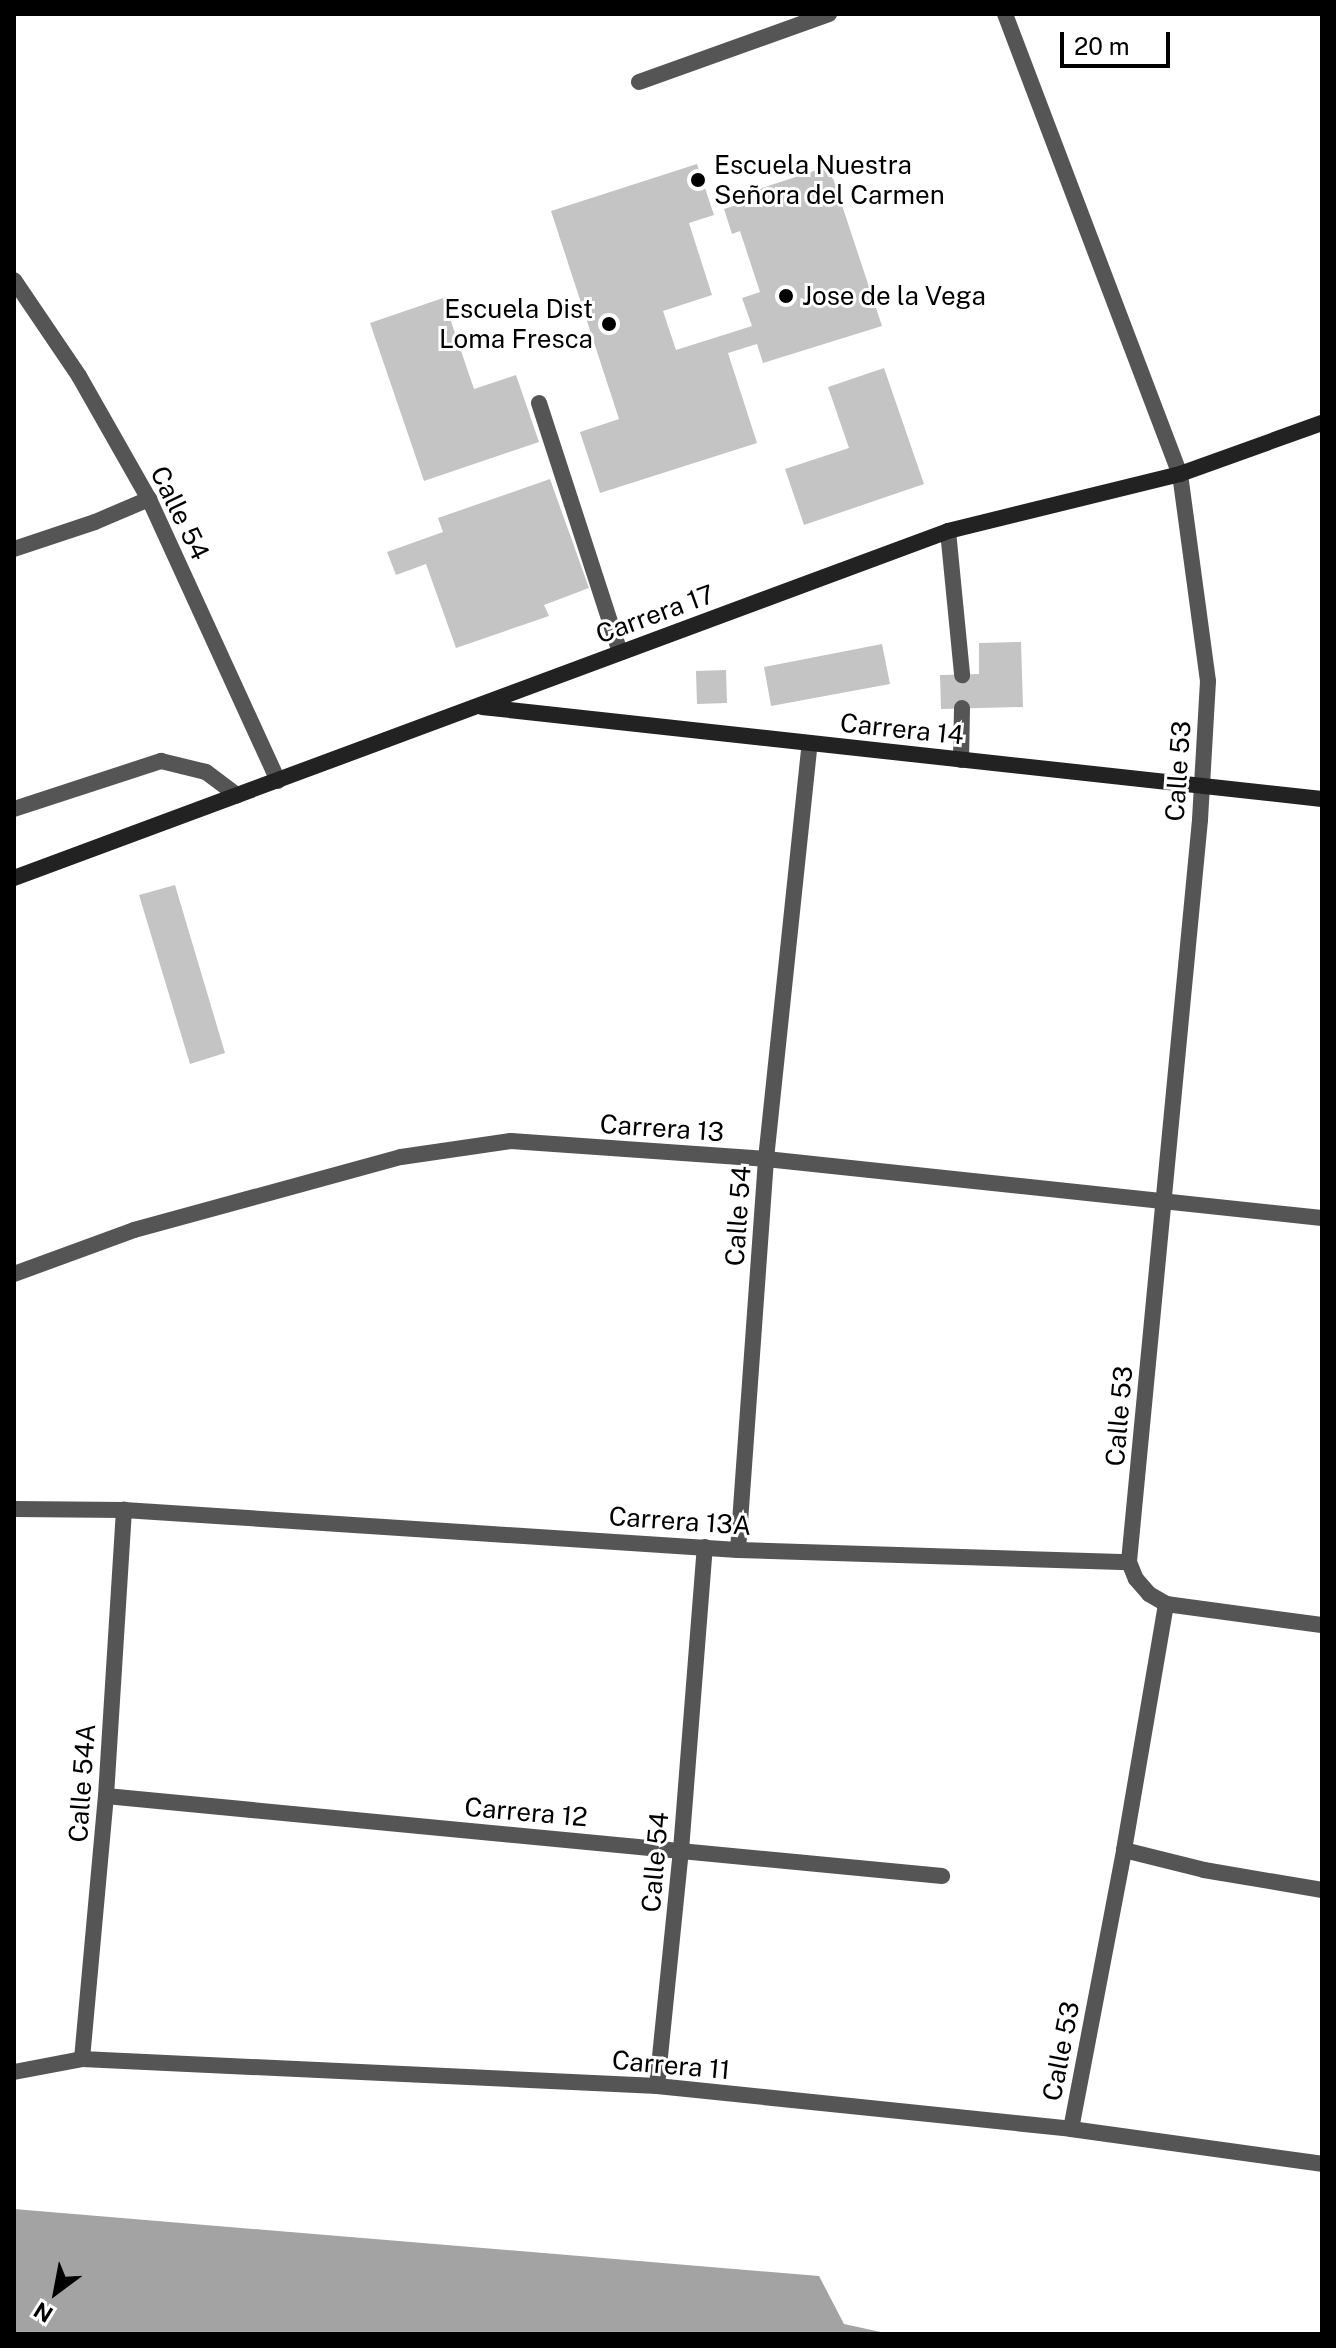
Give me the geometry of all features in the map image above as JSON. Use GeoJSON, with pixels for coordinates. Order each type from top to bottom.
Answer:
{"type":"FeatureCollection","features":[{"type":"Feature","properties":{"kind":"main road","name":"Carrera 17"},"geometry":{"type":"LineString","coordinates":[[14,878],[948,531],[1180,474],[1322,423]]}},
{"type":"Feature","properties":{"kind":"main road","name":"Carrera 14"},"geometry":{"type":"LineString","coordinates":[[476,706],[1322,799]]}},
{"type":"Feature","properties":{"kind":"street"},"geometry":{"type":"LineString","coordinates":[[639,82],[829,14]]}},
{"type":"Feature","properties":{"kind":"street","name":"Calle 53"},"geometry":{"type":"LineString","coordinates":[[1005,14],[1180,474],[1208,681],[1129,1562]]}},
{"type":"Feature","properties":{"kind":"street","name":"Calle 54"},"geometry":{"type":"LineString","coordinates":[[14,280],[79,376],[149,499],[278,781]]}},
{"type":"Feature","properties":{"kind":"street"},"geometry":{"type":"LineString","coordinates":[[539,403],[620,652]]}},
{"type":"Feature","properties":{"kind":"street"},"geometry":{"type":"LineString","coordinates":[[14,549],[95,522],[149,499]]}},
{"type":"Feature","properties":{"kind":"street"},"geometry":{"type":"LineString","coordinates":[[948,531],[962,675]]}},
{"type":"Feature","properties":{"kind":"street"},"geometry":{"type":"LineString","coordinates":[[961,760],[962,708]]}},
{"type":"Feature","properties":{"kind":"street","name":"Calle 54"},"geometry":{"type":"LineString","coordinates":[[738,1550],[766,1159],[810,743]]}},
{"type":"Feature","properties":{"kind":"street"},"geometry":{"type":"LineString","coordinates":[[14,809],[161,761],[206,772],[237,795]]}},
{"type":"Feature","properties":{"kind":"street","name":"Carrera 13"},"geometry":{"type":"LineString","coordinates":[[14,1274],[134,1230],[401,1157],[511,1141],[766,1159],[1322,1218]]}},
{"type":"Feature","properties":{"kind":"street","name":"Carrera 13A"},"geometry":{"type":"LineString","coordinates":[[14,1509],[124,1510],[738,1550],[1129,1562]]}},
{"type":"Feature","properties":{"kind":"street","name":"Calle 54A"},"geometry":{"type":"LineString","coordinates":[[82,2059],[106,1796],[124,1510]]}},
{"type":"Feature","properties":{"kind":"street","name":"Calle 54"},"geometry":{"type":"LineString","coordinates":[[657,2086],[681,1850],[705,1547]]}},
{"type":"Feature","properties":{"kind":"street"},"geometry":{"type":"LineString","coordinates":[[1129,1562],[1136,1579],[1149,1594],[1166,1604],[1322,1625]]}},
{"type":"Feature","properties":{"kind":"street","name":"Calle 53"},"geometry":{"type":"LineString","coordinates":[[1071,2129],[1124,1850],[1166,1604]]}},
{"type":"Feature","properties":{"kind":"street","name":"Carrera 12"},"geometry":{"type":"LineString","coordinates":[[106,1796],[942,1876]]}},
{"type":"Feature","properties":{"kind":"street"},"geometry":{"type":"LineString","coordinates":[[1124,1850],[1204,1870],[1322,1890]]}},
{"type":"Feature","properties":{"kind":"street","name":"Carrera 11"},"geometry":{"type":"LineString","coordinates":[[14,2072],[82,2059],[657,2086],[1071,2129],[1322,2164]]}},
{"type":"Feature","properties":{"kind":"shaded area"},"geometry":{"type":"Polygon","coordinates":[[[14,2209],[819,2276],[844,2324],[890,2334],[14,2334],[14,2209]]]}},
{"type":"Feature","properties":{"kind":"building"},"geometry":{"type":"Polygon","coordinates":[[[697,164],[714,215],[689,223],[712,295],[663,311],[676,350],[752,326],[742,298],[760,292],[740,231],[732,234],[724,209],[755,199],[753,191],[829,166],[882,326],[763,363],[757,344],[728,353],[757,443],[600,493],[580,432],[619,419],[551,211],[697,164]]]}},
{"type":"Feature","properties":{"kind":"building"},"geometry":{"type":"Polygon","coordinates":[[[443,298],[474,389],[516,375],[539,442],[424,481],[370,323],[443,298]]]}},
{"type":"Feature","properties":{"kind":"building"},"geometry":{"type":"Polygon","coordinates":[[[884,368],[924,484],[804,525],[785,469],[849,448],[828,387],[884,368]]]}},
{"type":"Feature","properties":{"kind":"building"},"geometry":{"type":"Polygon","coordinates":[[[550,479],[589,588],[544,605],[549,616],[456,648],[426,564],[396,575],[387,552],[443,532],[438,518],[550,479]]]}},
{"type":"Feature","properties":{"kind":"building"},"geometry":{"type":"Polygon","coordinates":[[[1021,642],[1023,707],[941,709],[940,675],[979,674],[979,643],[1021,642]]]}},
{"type":"Feature","properties":{"kind":"building"},"geometry":{"type":"Polygon","coordinates":[[[882,644],[890,684],[771,706],[764,667],[882,644]]]}},
{"type":"Feature","properties":{"kind":"building"},"geometry":{"type":"Polygon","coordinates":[[[726,670],[727,703],[697,704],[696,671],[726,670]]]}},
{"type":"Feature","properties":{"kind":"building"},"geometry":{"type":"Polygon","coordinates":[[[175,885],[225,1053],[190,1064],[139,895],[175,885]]]}},
{"type":"Feature","properties":{"kind":"place","name":"Escuela Nuestra Señora del Carmen"},"geometry":{"type":"Point","coordinates":[698,180]}},
{"type":"Feature","properties":{"kind":"place","name":"Jose de la Vega"},"geometry":{"type":"Point","coordinates":[786,296]}},
{"type":"Feature","properties":{"kind":"place","name":"Escuela Dist Loma Fresca"},"geometry":{"type":"Point","coordinates":[609,324]}}]}
